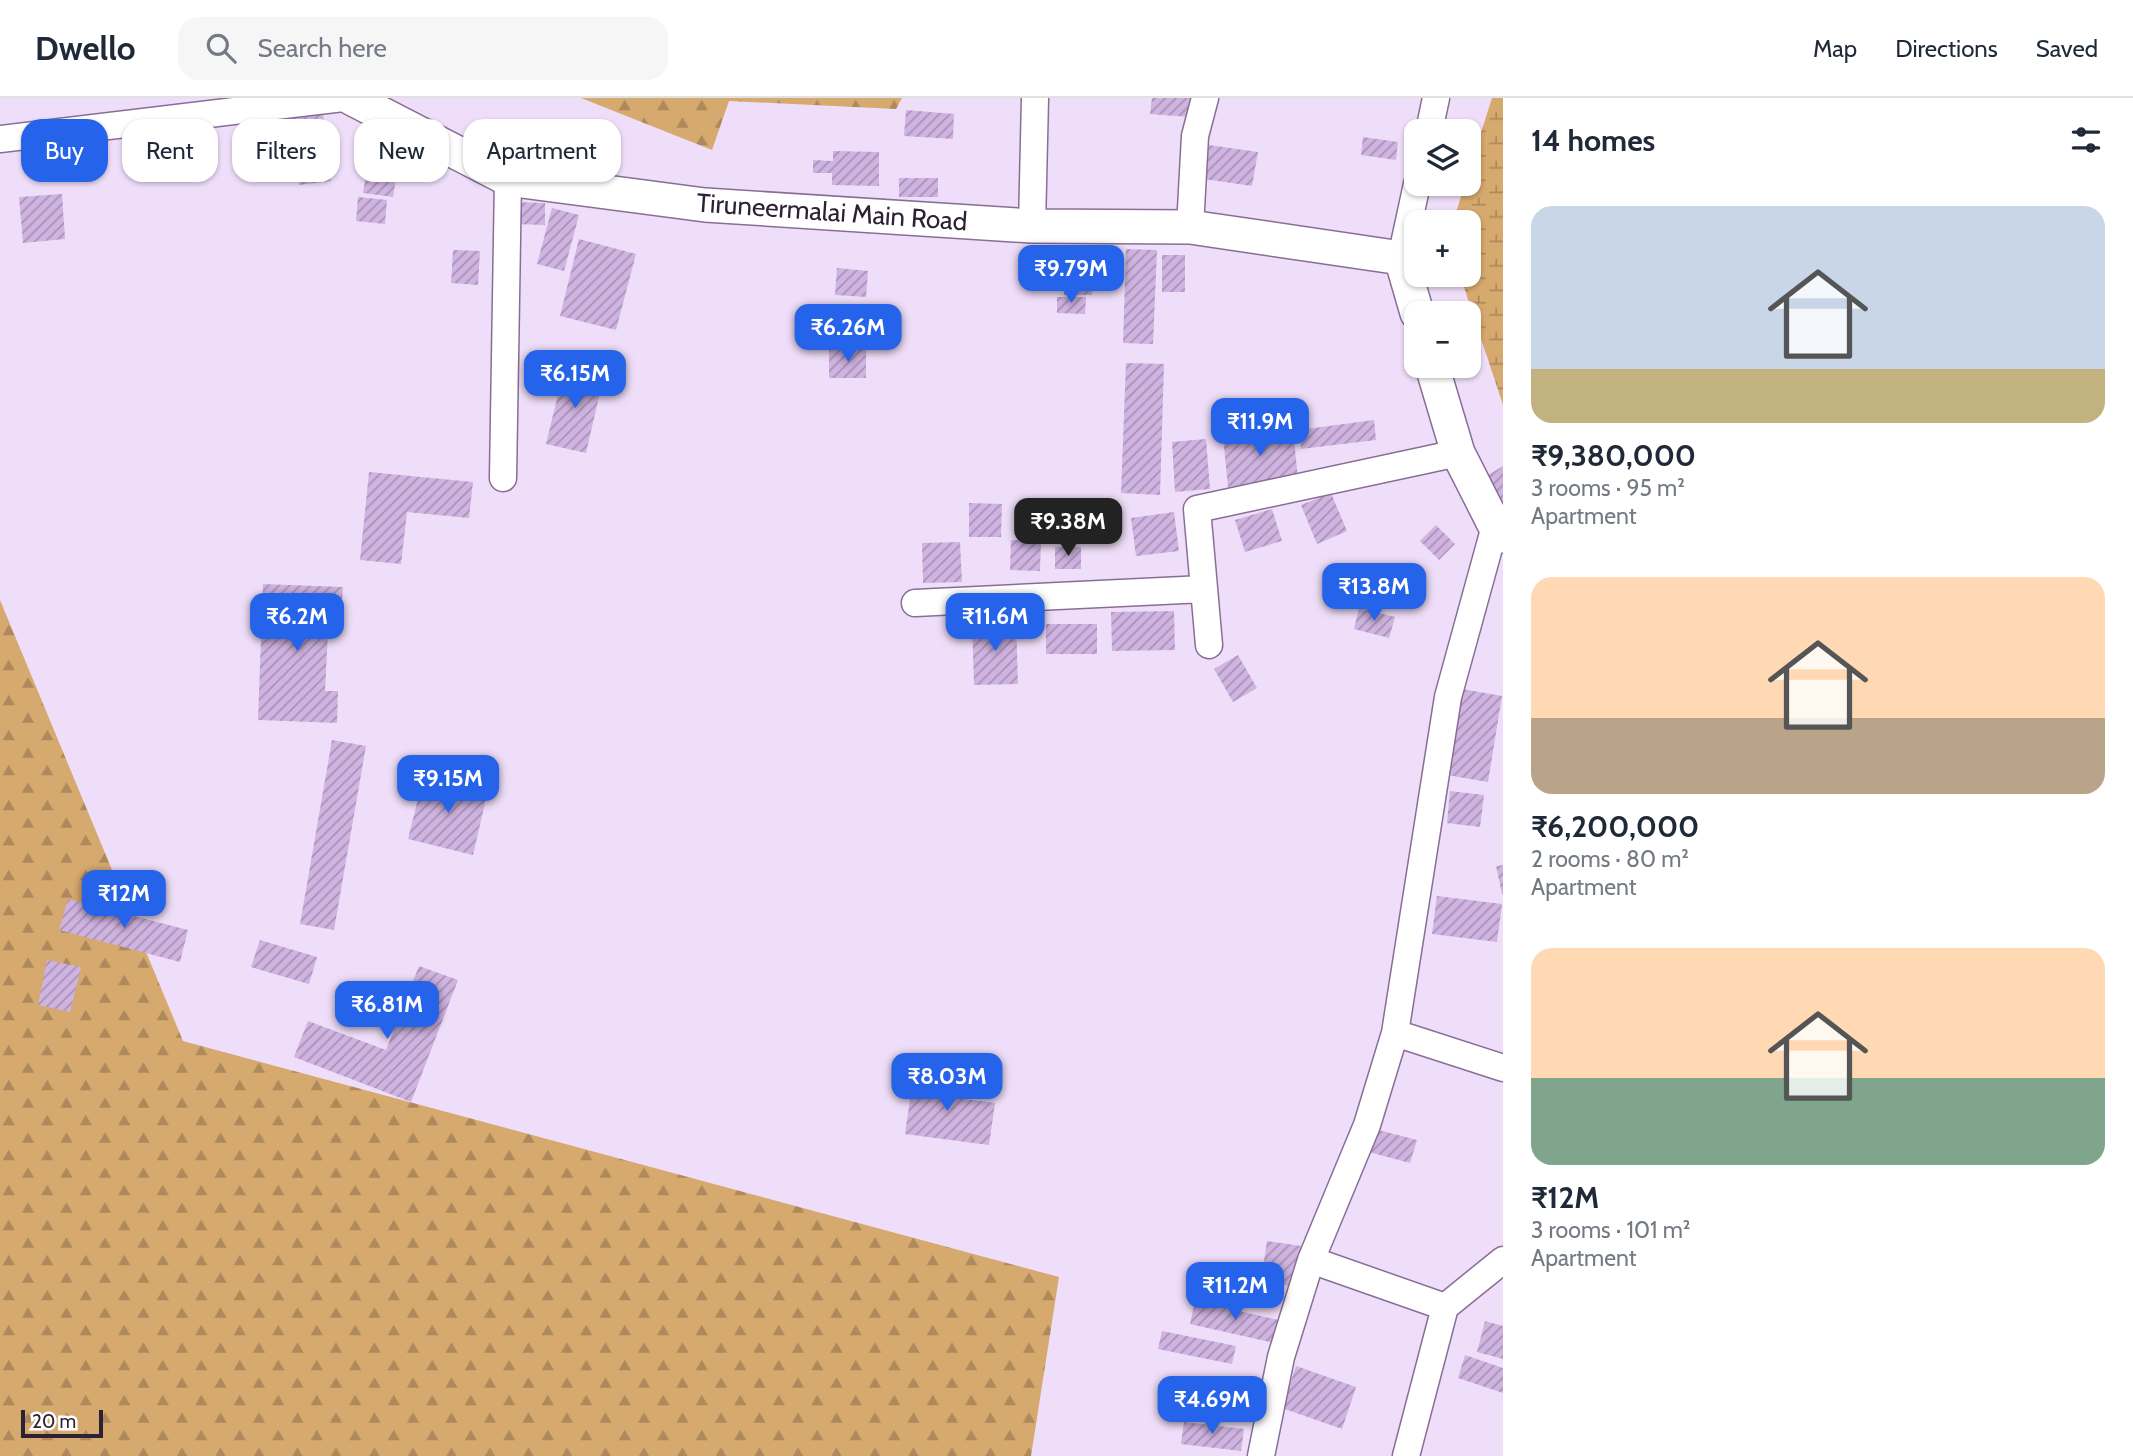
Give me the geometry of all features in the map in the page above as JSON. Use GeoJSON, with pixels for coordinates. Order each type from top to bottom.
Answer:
{"type":"FeatureCollection","features":[{"type":"Feature","properties":{"kind":"main road","name":"Tiruneermalai Main Road"},"geometry":{"type":"LineString","coordinates":[[351,98],[463,155]]}},
{"type":"Feature","properties":{"kind":"main road","name":"Tiruneermalai Main Road"},"geometry":{"type":"LineString","coordinates":[[538,182],[705,205],[1032,226],[1190,228],[1401,258]]}},
{"type":"Feature","properties":{"kind":"main road"},"geometry":{"type":"LineString","coordinates":[[1401,258],[1414,301]]}},
{"type":"Feature","properties":{"kind":"main road"},"geometry":{"type":"LineString","coordinates":[[1436,378],[1458,453],[1499,531]]}},
{"type":"Feature","properties":{"kind":"street"},"geometry":{"type":"LineString","coordinates":[[0,139],[343,98]]}},
{"type":"Feature","properties":{"kind":"street"},"geometry":{"type":"LineString","coordinates":[[1032,226],[1035,98]]}},
{"type":"Feature","properties":{"kind":"street"},"geometry":{"type":"LineString","coordinates":[[1190,228],[1195,136],[1205,98]]}},
{"type":"Feature","properties":{"kind":"street"},"geometry":{"type":"LineString","coordinates":[[1432,119],[1436,98]]}},
{"type":"Feature","properties":{"kind":"street"},"geometry":{"type":"LineString","coordinates":[[503,478],[509,182]]}},
{"type":"Feature","properties":{"kind":"street"},"geometry":{"type":"LineString","coordinates":[[1401,258],[1414,196]]}},
{"type":"Feature","properties":{"kind":"street"},"geometry":{"type":"LineString","coordinates":[[1209,645],[1196,509],[1458,453]]}},
{"type":"Feature","properties":{"kind":"street"},"geometry":{"type":"LineString","coordinates":[[1261,1456],[1281,1357],[1311,1260],[1367,1125],[1395,1033],[1448,697],[1499,531]]}},
{"type":"Feature","properties":{"kind":"street"},"geometry":{"type":"LineString","coordinates":[[915,603],[1204,589]]}},
{"type":"Feature","properties":{"kind":"street"},"geometry":{"type":"LineString","coordinates":[[1395,1033],[1503,1068]]}},
{"type":"Feature","properties":{"kind":"street"},"geometry":{"type":"LineString","coordinates":[[1311,1260],[1445,1307]]}},
{"type":"Feature","properties":{"kind":"street"},"geometry":{"type":"LineString","coordinates":[[1406,1456],[1445,1307],[1503,1260]]}},
{"type":"Feature","properties":{"kind":"green space"},"geometry":{"type":"Polygon","coordinates":[[[581,98],[902,98],[896,109],[729,101],[712,150],[581,98]]]}},
{"type":"Feature","properties":{"kind":"green space"},"geometry":{"type":"Polygon","coordinates":[[[1492,98],[1503,98],[1503,405],[1481,338],[1481,301],[1469,301],[1464,287],[1481,287],[1481,210],[1457,210],[1461,196],[1481,196],[1481,132],[1492,98]]]}},
{"type":"Feature","properties":{"kind":"green space"},"geometry":{"type":"Polygon","coordinates":[[[0,600],[183,1041],[1059,1277],[1031,1456],[0,1456],[0,600]]]}},
{"type":"Feature","properties":{"kind":"building"},"geometry":{"type":"Polygon","coordinates":[[[1152,98],[1192,98],[1190,117],[1150,114],[1152,98]]]}},
{"type":"Feature","properties":{"kind":"building"},"geometry":{"type":"Polygon","coordinates":[[[906,110],[954,114],[953,139],[904,136],[906,110]]]}},
{"type":"Feature","properties":{"kind":"building"},"geometry":{"type":"Polygon","coordinates":[[[323,113],[324,119],[291,119],[291,116],[323,113]]]}},
{"type":"Feature","properties":{"kind":"building"},"geometry":{"type":"Polygon","coordinates":[[[265,115],[289,115],[289,119],[265,119],[265,115]]]}},
{"type":"Feature","properties":{"kind":"building"},"geometry":{"type":"Polygon","coordinates":[[[1363,137],[1398,142],[1396,160],[1361,155],[1363,137]]]}},
{"type":"Feature","properties":{"kind":"building"},"geometry":{"type":"Polygon","coordinates":[[[1209,145],[1258,152],[1252,186],[1204,179],[1209,145]]]}},
{"type":"Feature","properties":{"kind":"building"},"geometry":{"type":"Polygon","coordinates":[[[833,151],[879,152],[879,186],[832,185],[832,173],[813,173],[813,160],[833,161],[833,151]]]}},
{"type":"Feature","properties":{"kind":"building"},"geometry":{"type":"Polygon","coordinates":[[[899,178],[938,178],[938,197],[899,197],[899,178]]]}},
{"type":"Feature","properties":{"kind":"building"},"geometry":{"type":"Polygon","coordinates":[[[299,182],[323,182],[299,185],[299,182]]]}},
{"type":"Feature","properties":{"kind":"building"},"geometry":{"type":"Polygon","coordinates":[[[365,182],[395,182],[393,197],[363,193],[365,182]]]}},
{"type":"Feature","properties":{"kind":"building"},"geometry":{"type":"Polygon","coordinates":[[[62,194],[65,239],[23,243],[19,197],[62,194]]]}},
{"type":"Feature","properties":{"kind":"building"},"geometry":{"type":"Polygon","coordinates":[[[358,197],[387,200],[385,224],[356,221],[358,197]]]}},
{"type":"Feature","properties":{"kind":"building"},"geometry":{"type":"Polygon","coordinates":[[[515,202],[545,203],[545,225],[515,224],[515,202]]]}},
{"type":"Feature","properties":{"kind":"building"},"geometry":{"type":"Polygon","coordinates":[[[552,208],[579,215],[564,271],[537,264],[552,208]]]}},
{"type":"Feature","properties":{"kind":"building"},"geometry":{"type":"Polygon","coordinates":[[[579,239],[636,254],[616,330],[560,316],[579,239]]]}},
{"type":"Feature","properties":{"kind":"building"},"geometry":{"type":"Polygon","coordinates":[[[1126,249],[1157,250],[1153,344],[1123,343],[1126,249]]]}},
{"type":"Feature","properties":{"kind":"building"},"geometry":{"type":"Polygon","coordinates":[[[453,250],[480,251],[478,285],[451,283],[453,250]]]}},
{"type":"Feature","properties":{"kind":"building"},"geometry":{"type":"Polygon","coordinates":[[[1162,255],[1185,255],[1185,292],[1162,292],[1162,255]]]}},
{"type":"Feature","properties":{"kind":"building"},"geometry":{"type":"Polygon","coordinates":[[[837,268],[868,271],[866,297],[835,295],[837,268]]]}},
{"type":"Feature","properties":{"kind":"building"},"geometry":{"type":"Polygon","coordinates":[[[1064,279],[1092,279],[1092,295],[1064,295],[1064,279]]]}},
{"type":"Feature","properties":{"kind":"building"},"geometry":{"type":"Polygon","coordinates":[[[1057,297],[1086,297],[1085,314],[1057,313],[1057,297]]]}},
{"type":"Feature","properties":{"kind":"building"},"geometry":{"type":"Polygon","coordinates":[[[829,350],[866,350],[866,378],[829,378],[829,350]]]}},
{"type":"Feature","properties":{"kind":"building"},"geometry":{"type":"Polygon","coordinates":[[[1126,363],[1164,364],[1160,495],[1121,493],[1126,363]]]}},
{"type":"Feature","properties":{"kind":"building"},"geometry":{"type":"Polygon","coordinates":[[[565,366],[604,375],[586,453],[546,444],[565,366]]]}},
{"type":"Feature","properties":{"kind":"building"},"geometry":{"type":"Polygon","coordinates":[[[1374,420],[1376,440],[1301,449],[1299,430],[1374,420]]]}},
{"type":"Feature","properties":{"kind":"building"},"geometry":{"type":"Polygon","coordinates":[[[1293,429],[1298,480],[1228,487],[1223,436],[1293,429]]]}},
{"type":"Feature","properties":{"kind":"building"},"geometry":{"type":"Polygon","coordinates":[[[1206,439],[1210,489],[1175,492],[1172,442],[1206,439]]]}},
{"type":"Feature","properties":{"kind":"building"},"geometry":{"type":"Polygon","coordinates":[[[1503,466],[1503,503],[1488,475],[1503,466]]]}},
{"type":"Feature","properties":{"kind":"building"},"geometry":{"type":"Polygon","coordinates":[[[369,472],[473,482],[469,518],[407,512],[401,564],[360,560],[369,472]]]}},
{"type":"Feature","properties":{"kind":"building"},"geometry":{"type":"Polygon","coordinates":[[[1331,493],[1347,531],[1317,544],[1301,505],[1331,493]]]}},
{"type":"Feature","properties":{"kind":"building"},"geometry":{"type":"Polygon","coordinates":[[[1044,500],[1081,500],[1080,536],[1044,535],[1044,500]]]}},
{"type":"Feature","properties":{"kind":"building"},"geometry":{"type":"Polygon","coordinates":[[[969,503],[1002,504],[1001,537],[969,537],[969,503]]]}},
{"type":"Feature","properties":{"kind":"building"},"geometry":{"type":"Polygon","coordinates":[[[1272,509],[1282,541],[1245,552],[1235,520],[1272,509]]]}},
{"type":"Feature","properties":{"kind":"building"},"geometry":{"type":"Polygon","coordinates":[[[1174,512],[1179,551],[1136,556],[1131,518],[1174,512]]]}},
{"type":"Feature","properties":{"kind":"building"},"geometry":{"type":"Polygon","coordinates":[[[1436,525],[1455,544],[1439,560],[1420,541],[1436,525]]]}},
{"type":"Feature","properties":{"kind":"building"},"geometry":{"type":"Polygon","coordinates":[[[1011,540],[1041,541],[1040,571],[1010,570],[1011,540]]]}},
{"type":"Feature","properties":{"kind":"building"},"geometry":{"type":"Polygon","coordinates":[[[960,542],[962,582],[923,583],[922,543],[960,542]]]}},
{"type":"Feature","properties":{"kind":"building"},"geometry":{"type":"Polygon","coordinates":[[[1055,547],[1081,547],[1081,569],[1055,569],[1055,547]]]}},
{"type":"Feature","properties":{"kind":"building"},"geometry":{"type":"Polygon","coordinates":[[[263,584],[343,587],[341,614],[329,613],[325,691],[338,691],[337,723],[258,720],[263,584]]]}},
{"type":"Feature","properties":{"kind":"building"},"geometry":{"type":"Polygon","coordinates":[[[1359,608],[1395,617],[1389,638],[1354,629],[1359,608]]]}},
{"type":"Feature","properties":{"kind":"building"},"geometry":{"type":"Polygon","coordinates":[[[1174,611],[1175,650],[1112,651],[1111,612],[1174,611]]]}},
{"type":"Feature","properties":{"kind":"building"},"geometry":{"type":"Polygon","coordinates":[[[1016,621],[1018,684],[974,685],[972,622],[1016,621]]]}},
{"type":"Feature","properties":{"kind":"building"},"geometry":{"type":"Polygon","coordinates":[[[1046,624],[1097,624],[1097,654],[1046,654],[1046,624]]]}},
{"type":"Feature","properties":{"kind":"building"},"geometry":{"type":"Polygon","coordinates":[[[1238,655],[1257,688],[1233,702],[1214,669],[1238,655]]]}},
{"type":"Feature","properties":{"kind":"building"},"geometry":{"type":"Polygon","coordinates":[[[1462,689],[1502,696],[1488,782],[1447,775],[1462,689]]]}},
{"type":"Feature","properties":{"kind":"building"},"geometry":{"type":"Polygon","coordinates":[[[332,740],[366,746],[334,930],[300,924],[332,740]]]}},
{"type":"Feature","properties":{"kind":"building"},"geometry":{"type":"Polygon","coordinates":[[[424,775],[488,790],[473,855],[408,839],[424,775]]]}},
{"type":"Feature","properties":{"kind":"building"},"geometry":{"type":"Polygon","coordinates":[[[1450,791],[1484,795],[1480,827],[1447,823],[1450,791]]]}},
{"type":"Feature","properties":{"kind":"building"},"geometry":{"type":"Polygon","coordinates":[[[1503,865],[1503,894],[1502,894],[1496,866],[1503,865]]]}},
{"type":"Feature","properties":{"kind":"building"},"geometry":{"type":"Polygon","coordinates":[[[1437,896],[1502,904],[1497,942],[1432,934],[1437,896]]]}},
{"type":"Feature","properties":{"kind":"building"},"geometry":{"type":"Polygon","coordinates":[[[68,899],[188,930],[180,962],[59,930],[68,899]]]}},
{"type":"Feature","properties":{"kind":"building"},"geometry":{"type":"Polygon","coordinates":[[[260,940],[317,957],[309,984],[251,967],[260,940]]]}},
{"type":"Feature","properties":{"kind":"building"},"geometry":{"type":"Polygon","coordinates":[[[47,960],[81,967],[70,1012],[38,1005],[47,960]]]}},
{"type":"Feature","properties":{"kind":"building"},"geometry":{"type":"Polygon","coordinates":[[[419,966],[458,980],[411,1102],[294,1057],[308,1021],[386,1050],[419,966]]]}},
{"type":"Feature","properties":{"kind":"building"},"geometry":{"type":"Polygon","coordinates":[[[914,1071],[943,1075],[940,1096],[995,1103],[989,1145],[905,1134],[914,1071]]]}},
{"type":"Feature","properties":{"kind":"building"},"geometry":{"type":"Polygon","coordinates":[[[1371,1128],[1417,1140],[1410,1163],[1365,1151],[1371,1128]]]}},
{"type":"Feature","properties":{"kind":"building"},"geometry":{"type":"Polygon","coordinates":[[[1267,1241],[1301,1246],[1295,1287],[1261,1281],[1267,1241]]]}},
{"type":"Feature","properties":{"kind":"building"},"geometry":{"type":"Polygon","coordinates":[[[1195,1301],[1279,1320],[1274,1343],[1190,1324],[1195,1301]]]}},
{"type":"Feature","properties":{"kind":"building"},"geometry":{"type":"Polygon","coordinates":[[[1485,1321],[1503,1326],[1503,1359],[1477,1352],[1485,1321]]]}},
{"type":"Feature","properties":{"kind":"building"},"geometry":{"type":"Polygon","coordinates":[[[1162,1331],[1236,1346],[1232,1364],[1158,1349],[1162,1331]]]}},
{"type":"Feature","properties":{"kind":"building"},"geometry":{"type":"Polygon","coordinates":[[[1465,1355],[1503,1368],[1503,1393],[1458,1378],[1465,1355]]]}},
{"type":"Feature","properties":{"kind":"building"},"geometry":{"type":"Polygon","coordinates":[[[1296,1366],[1356,1387],[1342,1429],[1282,1408],[1296,1366]]]}},
{"type":"Feature","properties":{"kind":"building"},"geometry":{"type":"Polygon","coordinates":[[[1184,1422],[1244,1429],[1241,1451],[1181,1444],[1184,1422]]]}}]}
